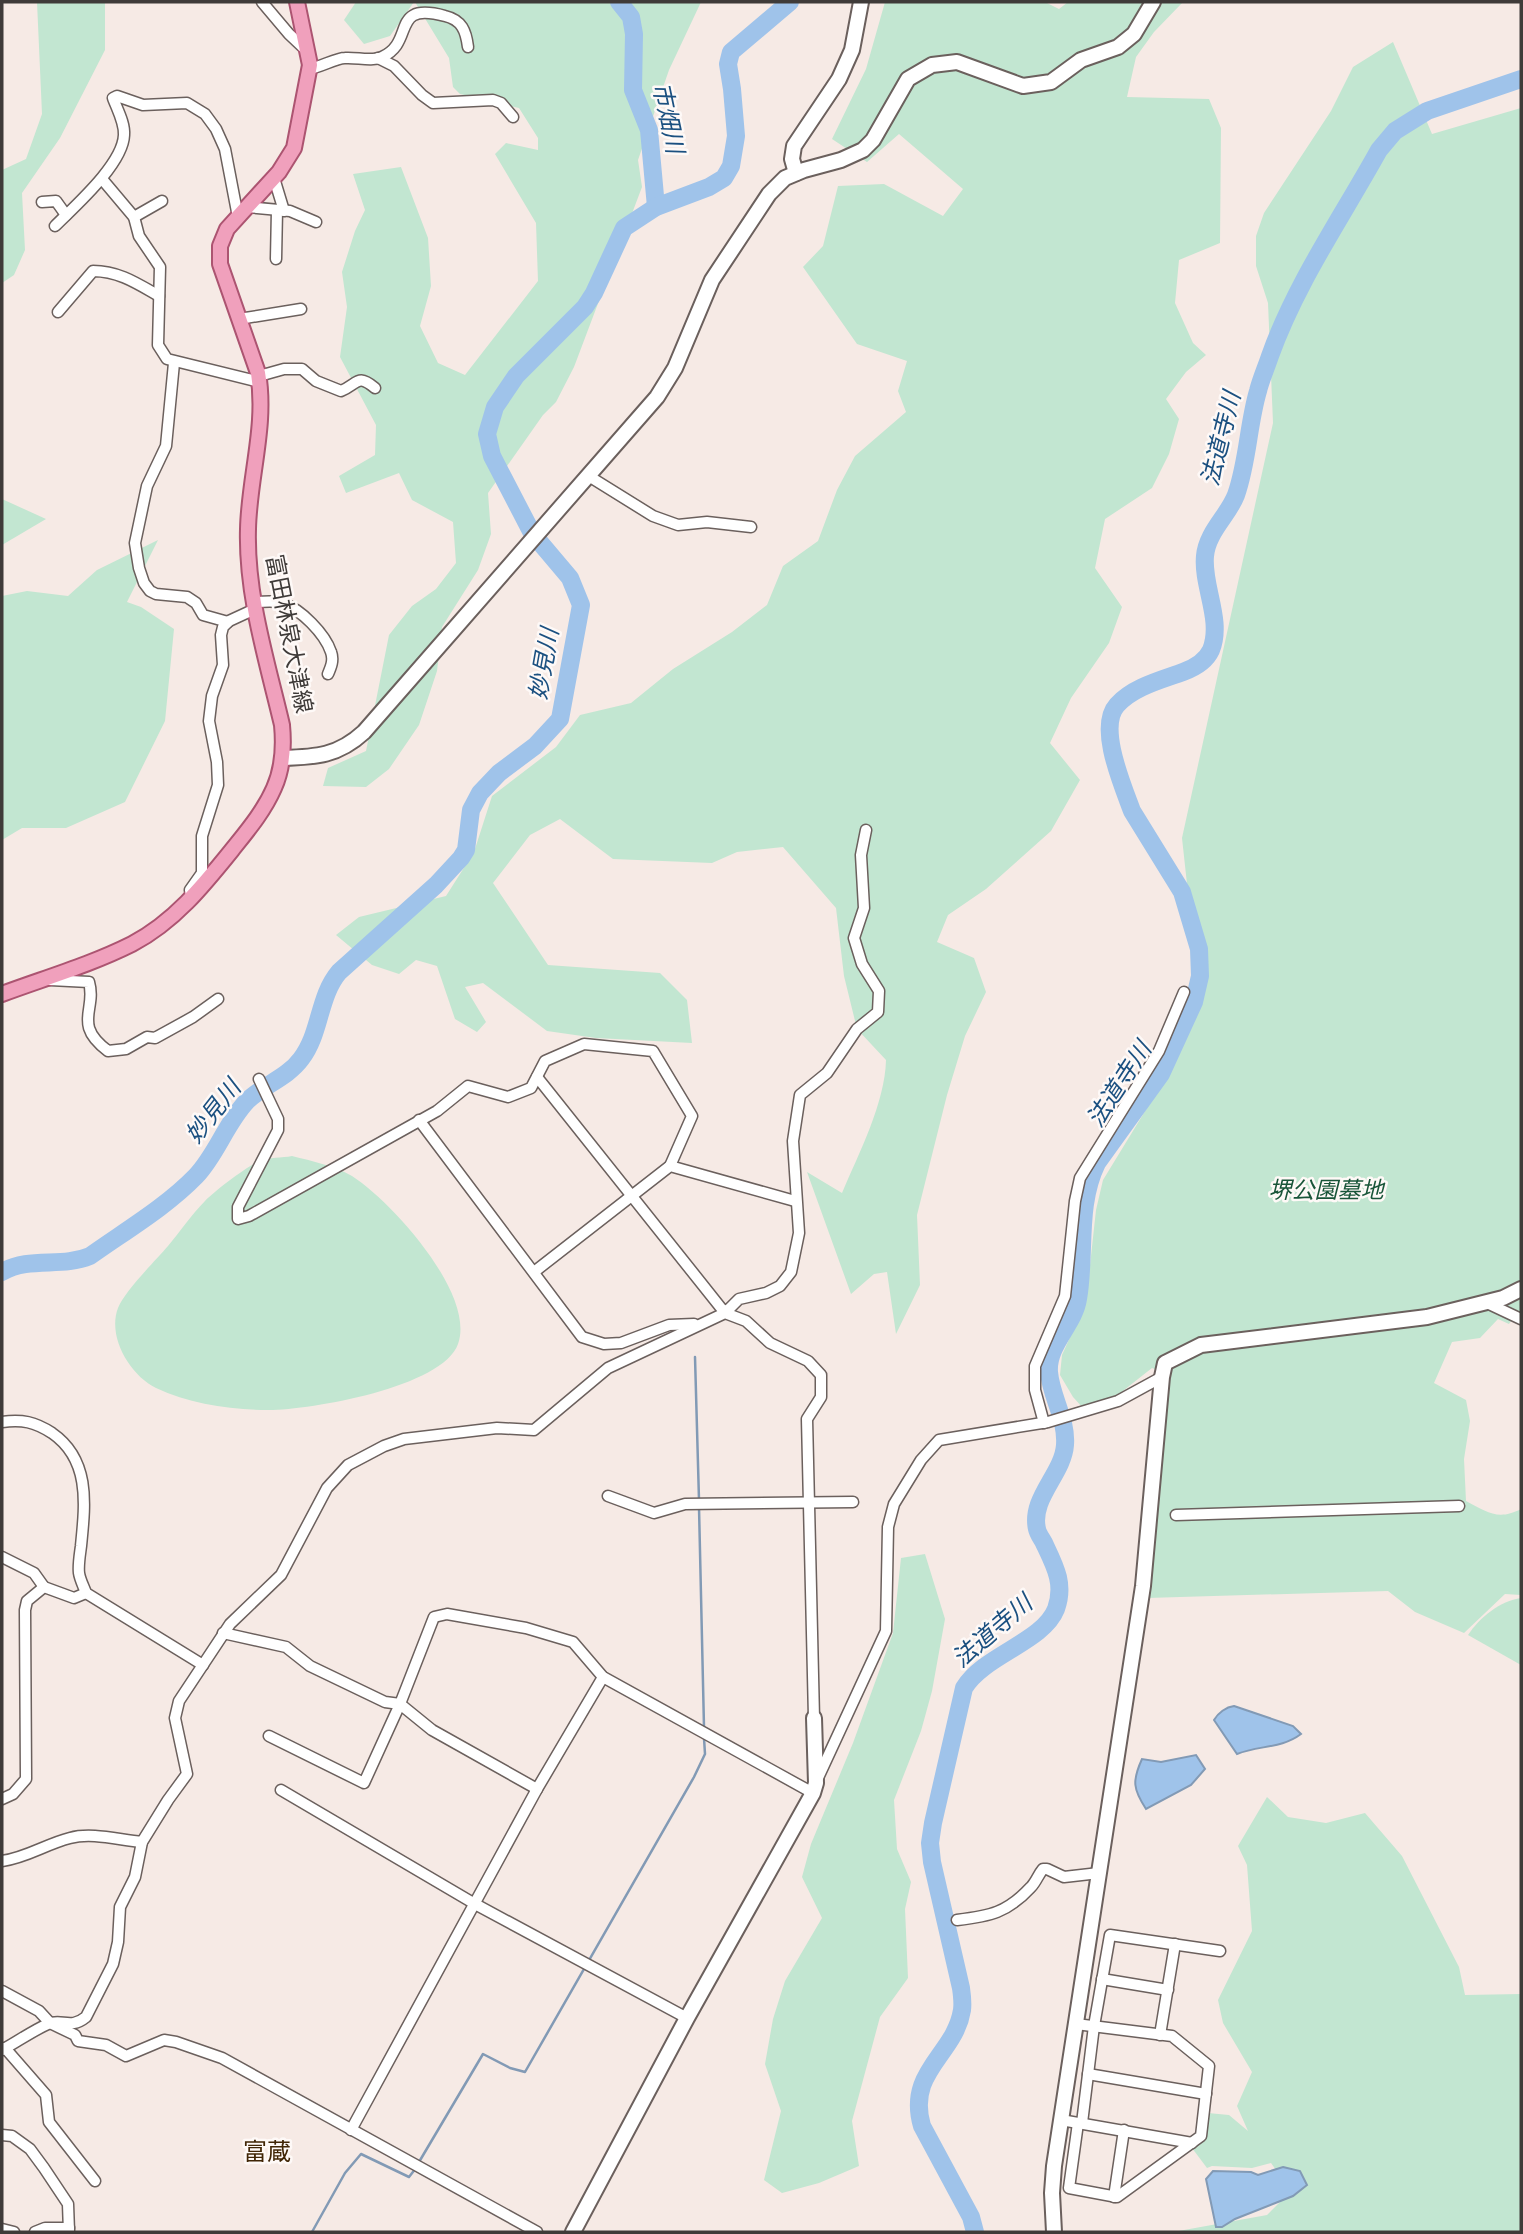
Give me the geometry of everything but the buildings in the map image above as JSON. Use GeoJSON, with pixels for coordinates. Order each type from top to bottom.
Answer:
{"type":"FeatureCollection","features":[{"type":"Feature","properties":{"kind":"main road","name":"富田林泉大津線"},"geometry":{"type":"LineString","coordinates":[[2,994],[96,960],[134,943],[173,916],[191,900],[260,815],[275,786],[283,758],[282,725],[255,605],[247,532],[249,495],[261,409],[259,379],[220,264],[220,246],[227,229],[274,178],[293,148],[309,69],[297,2]]}},
{"type":"Feature","properties":{"kind":"street"},"geometry":{"type":"LineString","coordinates":[[262,2],[307,51]]}},
{"type":"Feature","properties":{"kind":"street"},"geometry":{"type":"LineString","coordinates":[[796,173],[792,159],[794,146],[839,79],[852,50],[861,2]]}},
{"type":"Feature","properties":{"kind":"street"},"geometry":{"type":"LineString","coordinates":[[283,758],[316,757],[332,753],[354,741],[657,397],[676,368],[712,280],[769,194],[785,178],[863,150],[873,140],[908,79],[915,72],[932,65],[957,62],[1023,86],[1051,82],[1081,60],[1118,47],[1135,34],[1153,2]]}},
{"type":"Feature","properties":{"kind":"street"},"geometry":{"type":"LineString","coordinates":[[378,58],[397,45],[408,20],[418,12],[426,11],[451,17],[461,24],[466,32],[468,47]]}},
{"type":"Feature","properties":{"kind":"street"},"geometry":{"type":"LineString","coordinates":[[309,69],[322,67],[341,58],[378,58],[394,66],[433,103],[493,100],[501,103],[513,117]]}},
{"type":"Feature","properties":{"kind":"street"},"geometry":{"type":"LineString","coordinates":[[55,226],[102,179],[122,145],[124,134],[113,98],[117,96],[143,105],[187,103],[205,114],[216,129],[225,149],[228,173],[243,212],[280,210],[316,222]]}},
{"type":"Feature","properties":{"kind":"street"},"geometry":{"type":"LineString","coordinates":[[274,178],[280,210],[275,259]]}},
{"type":"Feature","properties":{"kind":"street"},"geometry":{"type":"LineString","coordinates":[[102,179],[134,217],[139,236],[160,267],[158,345],[167,359],[174,363],[259,379],[295,368],[302,369],[316,381],[341,391],[359,380],[365,380],[374,388]]}},
{"type":"Feature","properties":{"kind":"street"},"geometry":{"type":"LineString","coordinates":[[42,202],[55,201],[66,215]]}},
{"type":"Feature","properties":{"kind":"street"},"geometry":{"type":"LineString","coordinates":[[134,217],[162,201]]}},
{"type":"Feature","properties":{"kind":"street"},"geometry":{"type":"LineString","coordinates":[[58,312],[93,271],[107,271],[131,279],[159,296]]}},
{"type":"Feature","properties":{"kind":"street"},"geometry":{"type":"LineString","coordinates":[[239,319],[301,309]]}},
{"type":"Feature","properties":{"kind":"street"},"geometry":{"type":"LineString","coordinates":[[174,363],[166,446],[147,486],[135,543],[138,568],[150,591],[187,597],[196,603],[203,615],[228,622]]}},
{"type":"Feature","properties":{"kind":"street"},"geometry":{"type":"LineString","coordinates":[[587,475],[653,516],[678,524],[707,522],[751,527]]}},
{"type":"Feature","properties":{"kind":"street"},"geometry":{"type":"LineString","coordinates":[[191,900],[190,890],[202,873],[202,836],[218,785],[218,762],[209,710],[223,665],[223,627],[255,605],[284,603],[304,617],[322,637],[331,652],[332,663],[328,674]]}},
{"type":"Feature","properties":{"kind":"street"},"geometry":{"type":"LineString","coordinates":[[95,2182],[49,2122],[46,2095],[4,2049],[50,2023],[79,2023],[86,2017],[113,1964],[118,1942],[120,1907],[135,1877],[142,1842],[167,1800],[187,1774],[175,1718],[179,1701],[223,1633],[281,1575],[327,1488],[348,1465],[404,1439],[497,1428],[534,1430],[608,1368],[725,1313],[739,1299],[766,1293],[780,1286],[791,1272],[799,1233],[793,1141],[800,1095],[827,1073],[857,1029],[877,1012],[879,991],[862,964],[854,938],[864,908],[861,855],[866,830]]}},
{"type":"Feature","properties":{"kind":"street"},"geometry":{"type":"LineString","coordinates":[[42,979],[89,982],[88,1025],[92,1035],[108,1051],[126,1049],[147,1037],[155,1038],[193,1017],[218,999]]}},
{"type":"Feature","properties":{"kind":"street"},"geometry":{"type":"LineString","coordinates":[[1046,1422],[1035,1390],[1035,1366],[1065,1296],[1080,1178],[1159,1051],[1184,992]]}},
{"type":"Feature","properties":{"kind":"street"},"geometry":{"type":"LineString","coordinates":[[259,1079],[278,1119],[278,1130],[238,1207],[238,1219],[249,1216],[437,1111],[468,1086],[508,1097],[531,1088],[545,1062],[584,1044],[653,1051],[692,1116],[670,1166],[534,1272]]}},
{"type":"Feature","properties":{"kind":"street"},"geometry":{"type":"LineString","coordinates":[[537,1077],[725,1313],[746,1321],[770,1343],[808,1361],[821,1375],[821,1397],[807,1419],[814,1788]]}},
{"type":"Feature","properties":{"kind":"street"},"geometry":{"type":"LineString","coordinates":[[419,1120],[582,1337],[604,1344],[621,1343],[669,1325],[702,1324]]}},
{"type":"Feature","properties":{"kind":"street"},"geometry":{"type":"LineString","coordinates":[[670,1166],[795,1201]]}},
{"type":"Feature","properties":{"kind":"street"},"geometry":{"type":"LineString","coordinates":[[1054,2232],[1052,2193],[1061,2120],[1143,1586],[1161,1377],[1165,1363],[1201,1345],[1427,1317],[1488,1303],[1513,1295],[1521,1289]]}},
{"type":"Feature","properties":{"kind":"street"},"geometry":{"type":"LineString","coordinates":[[1488,1303],[1521,1319]]}},
{"type":"Feature","properties":{"kind":"street"},"geometry":{"type":"LineString","coordinates":[[573,2232],[814,1788],[886,1631],[888,1527],[894,1504],[921,1460],[939,1440],[1046,1422],[1118,1401],[1161,1377]]}},
{"type":"Feature","properties":{"kind":"street"},"geometry":{"type":"LineString","coordinates":[[2,1422],[18,1419],[46,1429],[72,1453],[82,1473],[84,1508],[79,1572],[86,1593],[203,1665]]}},
{"type":"Feature","properties":{"kind":"street"},"geometry":{"type":"LineString","coordinates":[[608,1496],[654,1513],[685,1504],[853,1502]]}},
{"type":"Feature","properties":{"kind":"street"},"geometry":{"type":"LineString","coordinates":[[1177,1515],[1459,1506]]}},
{"type":"Feature","properties":{"kind":"street"},"geometry":{"type":"LineString","coordinates":[[2,1557],[34,1573],[44,1587],[74,1598],[86,1593]]}},
{"type":"Feature","properties":{"kind":"street"},"geometry":{"type":"LineString","coordinates":[[2,1799],[13,1794],[26,1779],[25,1610],[27,1601],[44,1587]]}},
{"type":"Feature","properties":{"kind":"street"},"geometry":{"type":"LineString","coordinates":[[269,1736],[364,1783],[400,1704],[434,1618],[447,1614],[526,1628],[573,1642],[603,1677],[814,1788]]}},
{"type":"Feature","properties":{"kind":"street"},"geometry":{"type":"LineString","coordinates":[[223,1633],[286,1647],[310,1666],[385,1702],[400,1704],[432,1730],[537,1789]]}},
{"type":"Feature","properties":{"kind":"street"},"geometry":{"type":"LineString","coordinates":[[351,2130],[537,1789],[603,1677]]}},
{"type":"Feature","properties":{"kind":"street"},"geometry":{"type":"LineString","coordinates":[[281,1790],[475,1904],[687,2018]]}},
{"type":"Feature","properties":{"kind":"street"},"geometry":{"type":"LineString","coordinates":[[2,1861],[18,1859],[71,1838],[89,1836],[142,1842]]}},
{"type":"Feature","properties":{"kind":"street"},"geometry":{"type":"LineString","coordinates":[[957,1920],[998,1914],[1017,1901],[1034,1884],[1043,1869],[1047,1868],[1064,1877],[1099,1873]]}},
{"type":"Feature","properties":{"kind":"street"},"geometry":{"type":"LineString","coordinates":[[1076,2024],[1094,2026],[1160,2035],[1172,2036],[1209,2066],[1201,2136],[1117,2197],[1069,2188],[1094,2026],[1110,1935],[1220,1951]]}},
{"type":"Feature","properties":{"kind":"street"},"geometry":{"type":"LineString","coordinates":[[1160,2035],[1175,1944]]}},
{"type":"Feature","properties":{"kind":"street"},"geometry":{"type":"LineString","coordinates":[[1102,1979],[1168,1990]]}},
{"type":"Feature","properties":{"kind":"street"},"geometry":{"type":"LineString","coordinates":[[4,1996],[39,2011],[50,2023],[75,2035],[78,2041],[106,2045],[126,2056],[164,2040],[222,2058],[537,2232]]}},
{"type":"Feature","properties":{"kind":"street"},"geometry":{"type":"LineString","coordinates":[[1088,2074],[1206,2094]]}},
{"type":"Feature","properties":{"kind":"street"},"geometry":{"type":"LineString","coordinates":[[1061,2120],[1192,2143]]}},
{"type":"Feature","properties":{"kind":"street"},"geometry":{"type":"LineString","coordinates":[[1114,2196],[1124,2130]]}},
{"type":"Feature","properties":{"kind":"street"},"geometry":{"type":"LineString","coordinates":[[2,2135],[12,2136],[30,2149],[68,2204],[69,2230],[45,2228],[34,2232]]}},
{"type":"Feature","properties":{"kind":"street"},"geometry":{"type":"LineString","coordinates":[[2,2229],[15,2232]]}},
{"type":"Feature","properties":{"kind":"green space"},"geometry":{"type":"Polygon","coordinates":[[[37,2],[105,2],[105,50],[60,138],[22,193],[25,250],[14,275],[2,283],[2,170],[26,159],[42,114],[37,2]]]}},
{"type":"Feature","properties":{"kind":"green space"},"geometry":{"type":"Polygon","coordinates":[[[356,2],[414,2],[390,36],[364,44],[344,20],[356,2]]]}},
{"type":"Feature","properties":{"kind":"green space"},"geometry":{"type":"Polygon","coordinates":[[[415,2],[701,2],[669,70],[638,160],[642,187],[574,367],[556,402],[543,415],[488,493],[491,534],[478,570],[442,627],[437,671],[419,725],[389,769],[366,787],[323,786],[328,768],[366,751],[389,635],[412,606],[436,589],[456,563],[453,522],[412,500],[399,473],[346,493],[339,476],[375,455],[376,425],[340,357],[347,307],[342,272],[365,210],[353,174],[401,167],[428,238],[431,286],[420,326],[438,363],[465,375],[538,281],[536,223],[495,154],[506,143],[538,150],[538,138],[519,108],[460,94],[453,87],[449,58],[415,2]]]}},
{"type":"Feature","properties":{"kind":"green space"},"geometry":{"type":"Polygon","coordinates":[[[885,2],[1045,2],[1059,9],[1068,2],[1183,2],[1154,32],[1136,57],[1127,97],[1209,99],[1221,128],[1220,243],[1179,260],[1175,303],[1193,343],[1206,355],[1186,372],[1166,399],[1179,419],[1169,454],[1152,488],[1105,519],[1095,568],[1122,607],[1109,643],[1071,698],[1050,743],[1080,780],[1051,831],[986,889],[948,915],[937,942],[974,958],[986,992],[965,1036],[947,1095],[917,1215],[920,1285],[896,1334],[887,1272],[874,1274],[851,1294],[807,1172],[842,1193],[876,1110],[885,1076],[886,1060],[857,1029],[844,976],[836,908],[783,847],[737,852],[712,863],[613,859],[560,819],[530,835],[493,883],[548,965],[660,973],[687,1000],[692,1043],[596,1038],[547,1031],[483,983],[465,987],[486,1022],[477,1032],[455,1019],[437,966],[416,960],[399,974],[372,965],[336,935],[359,917],[446,896],[474,852],[492,796],[556,747],[580,715],[631,703],[673,669],[732,632],[767,605],[783,566],[818,541],[837,490],[855,456],[906,412],[898,391],[907,361],[857,344],[803,267],[823,246],[838,186],[884,184],[943,216],[963,189],[899,134],[867,162],[832,139],[866,69],[885,2]]]}},
{"type":"Feature","properties":{"kind":"green space","name":"堺公園墓地"},"geometry":{"type":"Polygon","coordinates":[[[1393,42],[1432,134],[1521,108],[1521,1313],[1509,1324],[1498,1319],[1480,1338],[1452,1342],[1434,1383],[1466,1400],[1470,1421],[1464,1459],[1466,1501],[1499,1515],[1521,1509],[1521,1595],[1505,1594],[1464,1633],[1415,1612],[1388,1591],[1147,1598],[1167,1389],[1171,1375],[1152,1368],[1119,1394],[1083,1408],[1060,1375],[1062,1355],[1086,1302],[1096,1210],[1103,1180],[1172,1067],[1200,1005],[1201,948],[1187,884],[1182,838],[1273,423],[1268,303],[1256,266],[1256,236],[1264,213],[1331,111],[1353,67],[1393,42]]]}},
{"type":"Feature","properties":{"kind":"green space"},"geometry":{"type":"Polygon","coordinates":[[[2,499],[46,519],[2,545],[2,499]]]}},
{"type":"Feature","properties":{"kind":"green space"},"geometry":{"type":"Polygon","coordinates":[[[158,540],[127,602],[141,607],[174,629],[165,721],[125,802],[66,828],[22,828],[2,840],[2,596],[27,591],[68,596],[97,570],[158,540]]]}},
{"type":"Feature","properties":{"kind":"green space"},"geometry":{"type":"Polygon","coordinates":[[[292,1156],[352,1176],[388,1206],[407,1227],[443,1275],[455,1300],[460,1323],[458,1344],[447,1359],[403,1384],[314,1406],[269,1410],[226,1407],[183,1398],[146,1382],[130,1365],[118,1343],[115,1319],[121,1301],[195,1212],[216,1191],[260,1161],[292,1156]]]}},
{"type":"Feature","properties":{"kind":"green space"},"geometry":{"type":"Polygon","coordinates":[[[925,1554],[945,1619],[932,1691],[921,1731],[894,1800],[897,1849],[911,1882],[905,1909],[908,1978],[880,2017],[852,2121],[859,2166],[819,2183],[782,2193],[764,2180],[781,2111],[765,2064],[773,2019],[785,1981],[822,1918],[802,1877],[811,1844],[853,1743],[893,1633],[901,1558],[925,1554]]]}},
{"type":"Feature","properties":{"kind":"green space"},"geometry":{"type":"Polygon","coordinates":[[[1521,1598],[1521,1665],[1468,1635],[1491,1611],[1521,1598]]]}},
{"type":"Feature","properties":{"kind":"green space"},"geometry":{"type":"Polygon","coordinates":[[[1267,1797],[1288,1817],[1326,1823],[1365,1813],[1402,1856],[1459,1967],[1465,1995],[1521,1994],[1521,2232],[1173,2232],[1267,2215],[1291,2191],[1271,2163],[1252,2168],[1207,2168],[1192,2148],[1208,2113],[1229,2115],[1248,2131],[1237,2106],[1252,2072],[1223,2023],[1218,2000],[1252,1931],[1247,1865],[1238,1846],[1267,1797]]]}},
{"type":"Feature","properties":{"kind":"water"},"geometry":{"type":"Polygon","coordinates":[[[1234,1706],[1293,1726],[1301,1734],[1278,1745],[1237,1754],[1214,1720],[1222,1711],[1234,1706]]]}},
{"type":"Feature","properties":{"kind":"water"},"geometry":{"type":"Polygon","coordinates":[[[1196,1755],[1205,1769],[1191,1785],[1146,1809],[1135,1785],[1142,1759],[1161,1762],[1196,1755]]]}},
{"type":"Feature","properties":{"kind":"water"},"geometry":{"type":"Polygon","coordinates":[[[1283,2167],[1300,2171],[1307,2185],[1293,2196],[1235,2219],[1222,2227],[1216,2227],[1206,2179],[1213,2171],[1251,2172],[1258,2175],[1283,2167]]]}},
{"type":"Feature","properties":{"kind":"waterway","name":"市畑川"},"geometry":{"type":"LineString","coordinates":[[619,2],[631,17],[634,34],[633,90],[649,130],[656,207]]}},
{"type":"Feature","properties":{"kind":"waterway","name":"妙見川"},"geometry":{"type":"LineString","coordinates":[[2,1272],[23,1264],[68,1261],[90,1256],[159,1208],[196,1176],[247,1101],[289,1071],[301,1059],[308,1049],[327,992],[339,972],[436,885],[461,858],[466,850],[471,810],[480,793],[499,773],[535,746],[560,719],[581,605],[570,578],[532,533],[492,456],[487,434],[495,407],[516,376],[585,307],[624,228],[656,207],[709,187],[724,178],[731,166],[736,136],[728,64],[731,52],[790,2]]}},
{"type":"Feature","properties":{"kind":"waterway","name":"法道寺川"},"geometry":{"type":"LineString","coordinates":[[975,2232],[971,2217],[922,2126],[919,2107],[926,2077],[958,2026],[962,2007],[961,1988],[932,1862],[930,1843],[933,1823],[964,1688],[985,1666],[1039,1631],[1049,1621],[1059,1600],[1058,1575],[1038,1531],[1036,1518],[1042,1496],[1059,1466],[1065,1445],[1064,1426],[1049,1372],[1052,1353],[1072,1318],[1078,1299],[1086,1196],[1097,1163],[1161,1074],[1194,1002],[1200,976],[1199,949],[1182,892],[1132,811],[1118,772],[1111,742],[1112,715],[1117,705],[1131,693],[1191,668],[1203,661],[1211,650],[1215,627],[1206,579],[1205,556],[1210,539],[1236,495],[1261,382],[1293,302],[1379,150],[1395,131],[1427,111],[1521,79]]}},
{"type":"Feature","properties":{"kind":"waterway"},"geometry":{"type":"LineString","coordinates":[[695,1357],[699,1500]]}},
{"type":"Feature","properties":{"kind":"waterway"},"geometry":{"type":"LineString","coordinates":[[699,1507],[704,1727]]}},
{"type":"Feature","properties":{"kind":"waterway"},"geometry":{"type":"LineString","coordinates":[[419,2162],[483,2054],[510,2068],[525,2072],[694,1777],[705,1754],[704,1738]]}},
{"type":"Feature","properties":{"kind":"waterway"},"geometry":{"type":"LineString","coordinates":[[312,2232],[345,2173],[361,2154],[409,2177],[416,2168]]}},
{"type":"Feature","properties":{"kind":"district","name":"富蔵"},"geometry":{"type":"Point","coordinates":[267,2153]}}]}
